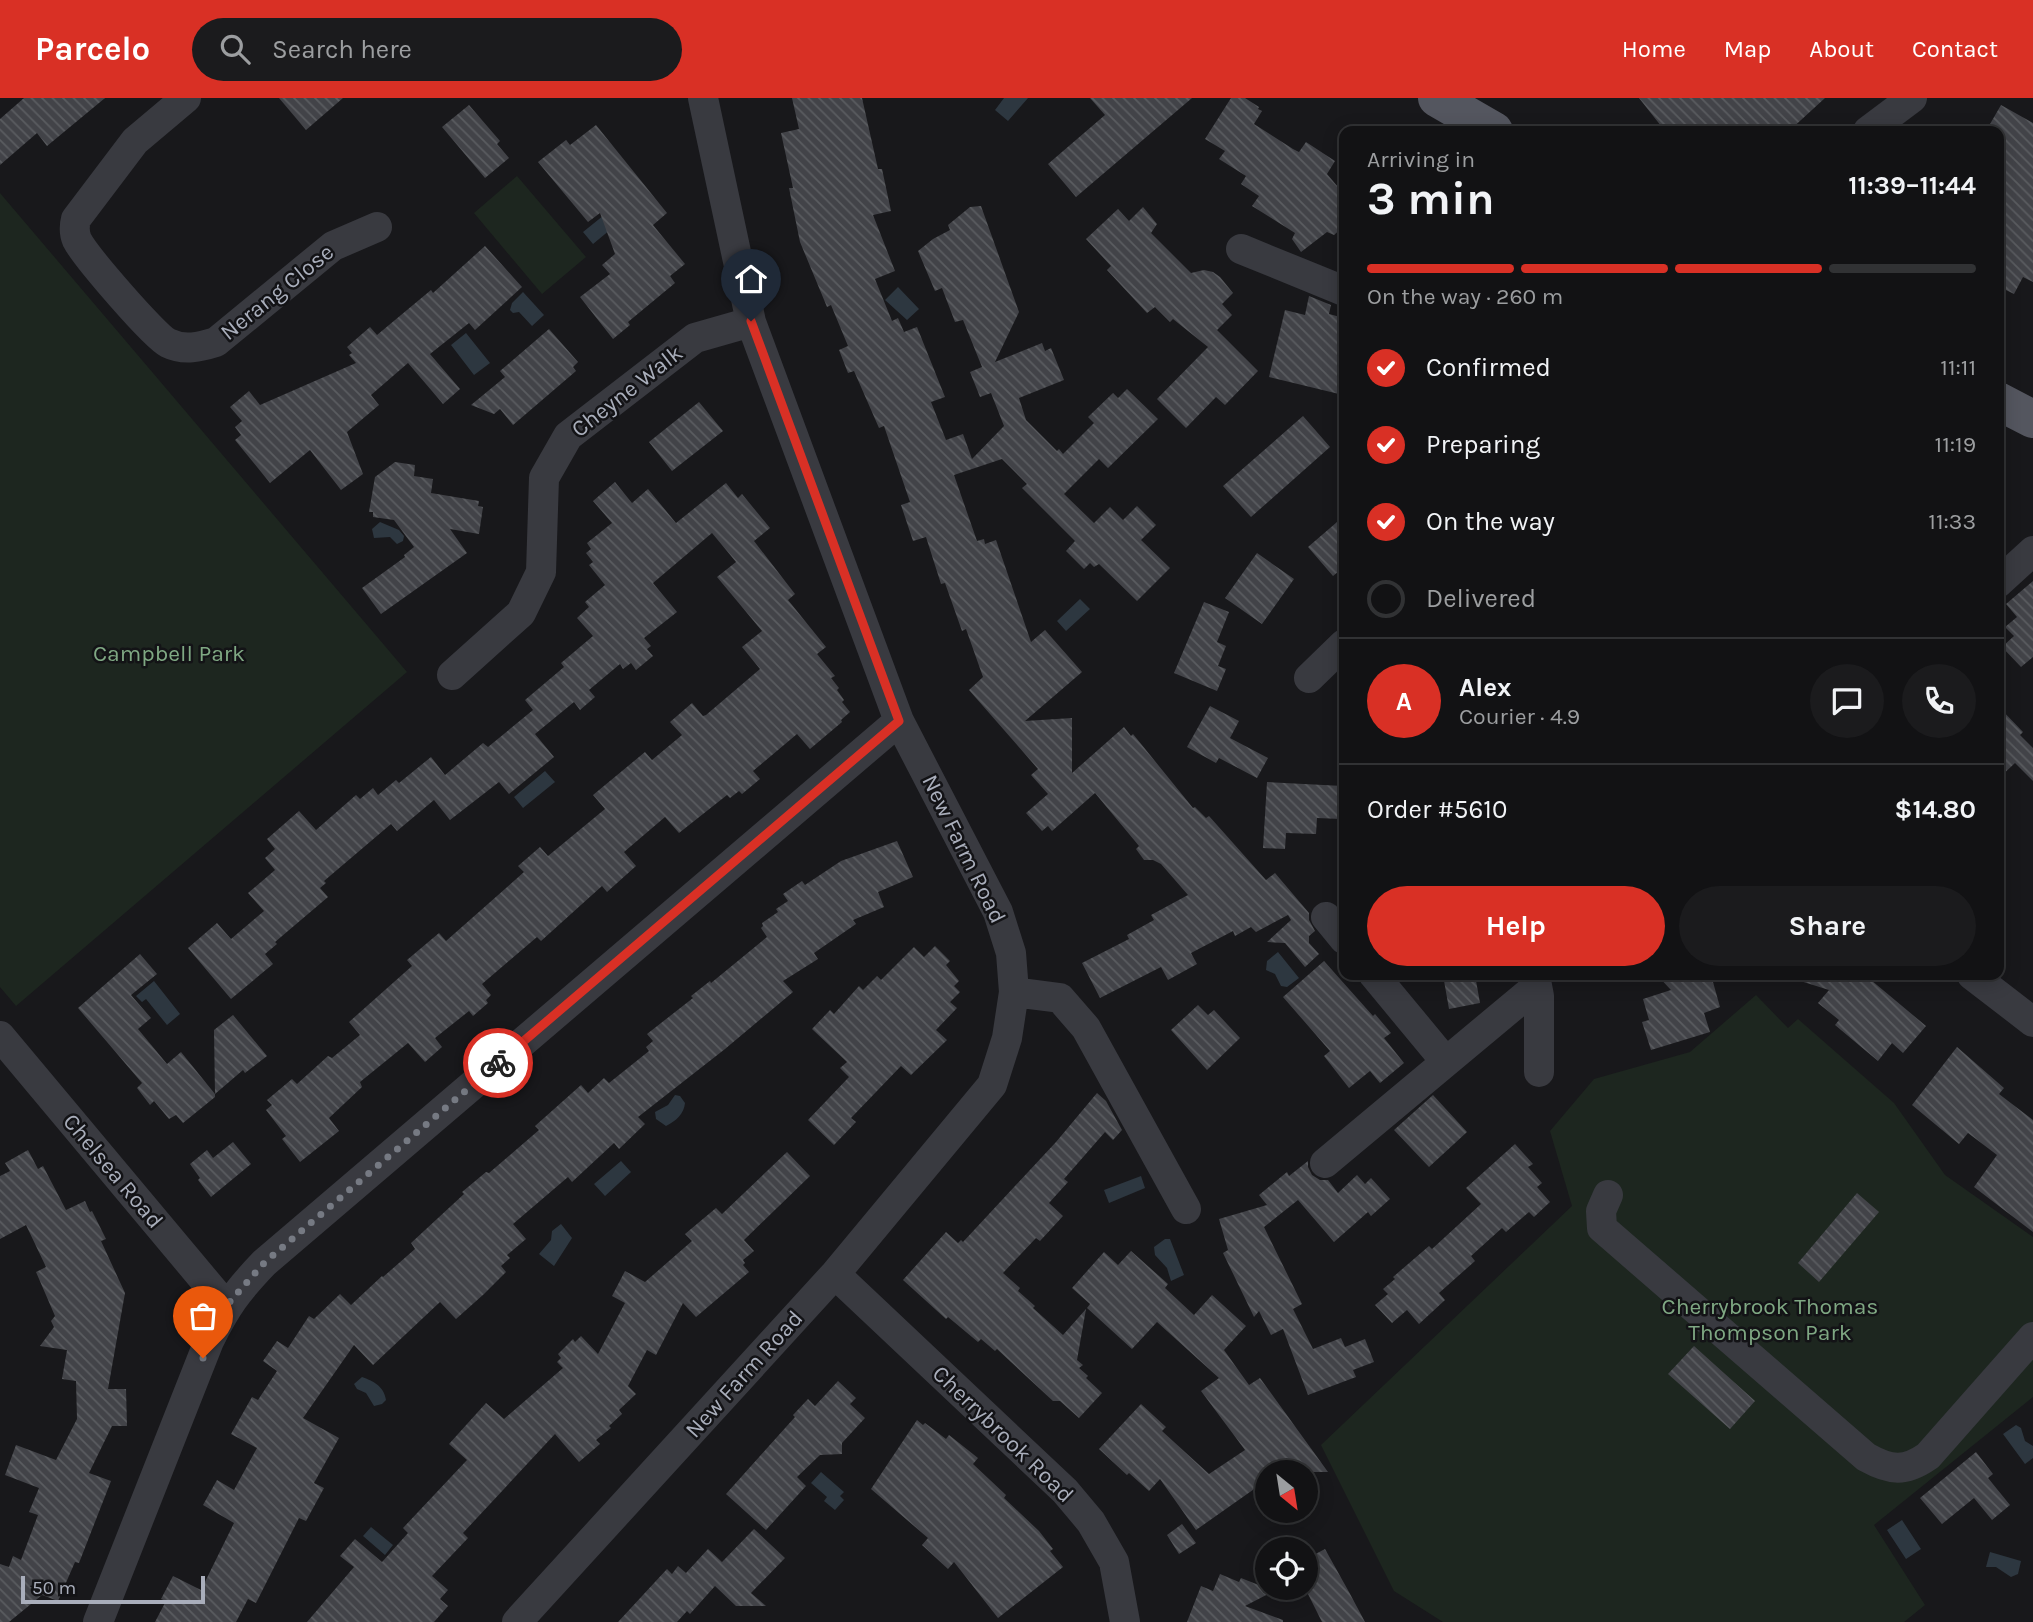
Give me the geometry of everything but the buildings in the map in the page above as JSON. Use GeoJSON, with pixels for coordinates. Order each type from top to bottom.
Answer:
{"type":"FeatureCollection","features":[{"type":"Feature","properties":{"kind":"main road"},"geometry":{"type":"LineString","coordinates":[[1437,98],[1485,126]]}},
{"type":"Feature","properties":{"kind":"main road"},"geometry":{"type":"LineString","coordinates":[[2004,404],[2033,419]]}},
{"type":"Feature","properties":{"kind":"street","name":"Nerang Close"},"geometry":{"type":"LineString","coordinates":[[186,98],[135,141],[76,219],[74,229],[80,245],[153,331],[169,344],[192,348],[216,342],[333,246],[377,227]]}},
{"type":"Feature","properties":{"kind":"street","name":"New Farm Road"},"geometry":{"type":"LineString","coordinates":[[517,1622],[835,1274],[992,1085],[1007,1038],[1014,992],[1011,953],[998,912],[899,721],[751,321],[703,98]]}},
{"type":"Feature","properties":{"kind":"street"},"geometry":{"type":"LineString","coordinates":[[1875,126],[1912,98]]}},
{"type":"Feature","properties":{"kind":"street"},"geometry":{"type":"LineString","coordinates":[[1241,249],[1339,289]]}},
{"type":"Feature","properties":{"kind":"street","name":"Cheyne Walk"},"geometry":{"type":"LineString","coordinates":[[452,675],[521,613],[541,572],[544,478],[568,436],[695,338],[751,321]]}},
{"type":"Feature","properties":{"kind":"street"},"geometry":{"type":"LineString","coordinates":[[2004,578],[2033,551]]}},
{"type":"Feature","properties":{"kind":"street"},"geometry":{"type":"LineString","coordinates":[[1309,678],[1339,649]]}},
{"type":"Feature","properties":{"kind":"street"},"geometry":{"type":"LineString","coordinates":[[98,1622],[209,1341],[226,1306],[264,1263],[899,721]]}},
{"type":"Feature","properties":{"kind":"street"},"geometry":{"type":"LineString","coordinates":[[1378,980],[1446,1062]]}},
{"type":"Feature","properties":{"kind":"street"},"geometry":{"type":"LineString","coordinates":[[1325,1163],[1446,1062],[1536,980]]}},
{"type":"Feature","properties":{"kind":"street"},"geometry":{"type":"LineString","coordinates":[[1536,980],[1539,1072]]}},
{"type":"Feature","properties":{"kind":"street"},"geometry":{"type":"LineString","coordinates":[[1978,980],[2033,1022]]}},
{"type":"Feature","properties":{"kind":"street"},"geometry":{"type":"LineString","coordinates":[[1014,992],[1060,998],[1086,1028],[1186,1209]]}},
{"type":"Feature","properties":{"kind":"street","name":"Chelsea Road"},"geometry":{"type":"LineString","coordinates":[[0,1036],[226,1306]]}},
{"type":"Feature","properties":{"kind":"street"},"geometry":{"type":"LineString","coordinates":[[1608,1195],[1601,1212],[1602,1228],[1866,1457],[1880,1464],[1898,1469],[1914,1466],[1928,1456],[2033,1337]]}},
{"type":"Feature","properties":{"kind":"street","name":"Cherrybrook Road"},"geometry":{"type":"LineString","coordinates":[[835,1274],[1065,1491],[1091,1522],[1114,1563],[1125,1622]]}},
{"type":"Feature","properties":{"kind":"green space"},"geometry":{"type":"Polygon","coordinates":[[[517,176],[586,257],[542,294],[474,213],[517,176]]]}},
{"type":"Feature","properties":{"kind":"green space","name":"Campbell Park"},"geometry":{"type":"Polygon","coordinates":[[[0,193],[407,672],[16,1006],[0,987],[0,193]]]}},
{"type":"Feature","properties":{"kind":"green space","name":"Cherrybrook Thomas Thompson Park"},"geometry":{"type":"Polygon","coordinates":[[[1756,995],[1788,1028],[1798,1019],[1894,1103],[1945,1175],[2033,1237],[2033,1397],[1874,1525],[1925,1605],[1904,1622],[1443,1622],[1394,1591],[1321,1445],[1572,1206],[1550,1131],[1594,1079],[1690,1052],[1756,995]]]}},
{"type":"Feature","properties":{"kind":"shaded area"},"geometry":{"type":"Polygon","coordinates":[[[1004,98],[1028,98],[1008,121],[995,110],[1004,98]]]}},
{"type":"Feature","properties":{"kind":"shaded area"},"geometry":{"type":"Polygon","coordinates":[[[619,203],[628,215],[593,244],[583,232],[619,203]]]}},
{"type":"Feature","properties":{"kind":"shaded area"},"geometry":{"type":"Polygon","coordinates":[[[898,287],[919,309],[907,320],[885,300],[898,287]]]}},
{"type":"Feature","properties":{"kind":"shaded area"},"geometry":{"type":"Polygon","coordinates":[[[523,292],[544,315],[532,326],[519,312],[513,313],[510,310],[512,303],[523,292]]]}},
{"type":"Feature","properties":{"kind":"shaded area"},"geometry":{"type":"Polygon","coordinates":[[[466,333],[490,363],[474,375],[451,345],[466,333]]]}},
{"type":"Feature","properties":{"kind":"shaded area"},"geometry":{"type":"Polygon","coordinates":[[[380,522],[399,530],[404,536],[403,541],[397,544],[390,537],[374,538],[372,529],[380,522]]]}},
{"type":"Feature","properties":{"kind":"shaded area"},"geometry":{"type":"Polygon","coordinates":[[[1080,599],[1090,609],[1066,631],[1057,621],[1080,599]]]}},
{"type":"Feature","properties":{"kind":"shaded area"},"geometry":{"type":"Polygon","coordinates":[[[545,771],[555,782],[523,808],[514,797],[545,771]]]}},
{"type":"Feature","properties":{"kind":"shaded area"},"geometry":{"type":"Polygon","coordinates":[[[1278,952],[1299,978],[1287,987],[1281,986],[1275,974],[1266,970],[1267,961],[1278,952]]]}},
{"type":"Feature","properties":{"kind":"shaded area"},"geometry":{"type":"Polygon","coordinates":[[[154,981],[180,1014],[167,1025],[146,999],[142,1002],[136,996],[154,981]]]}},
{"type":"Feature","properties":{"kind":"shaded area"},"geometry":{"type":"Polygon","coordinates":[[[675,1095],[680,1096],[685,1103],[683,1111],[666,1126],[656,1119],[655,1112],[668,1105],[675,1095]]]}},
{"type":"Feature","properties":{"kind":"shaded area"},"geometry":{"type":"Polygon","coordinates":[[[621,1161],[631,1172],[605,1196],[594,1184],[621,1161]]]}},
{"type":"Feature","properties":{"kind":"shaded area"},"geometry":{"type":"Polygon","coordinates":[[[1141,1176],[1145,1188],[1109,1203],[1104,1190],[1141,1176]]]}},
{"type":"Feature","properties":{"kind":"shaded area"},"geometry":{"type":"Polygon","coordinates":[[[561,1224],[572,1238],[554,1266],[539,1254],[551,1240],[552,1231],[561,1224]]]}},
{"type":"Feature","properties":{"kind":"shaded area"},"geometry":{"type":"Polygon","coordinates":[[[1165,1239],[1170,1239],[1184,1275],[1171,1281],[1167,1268],[1155,1255],[1154,1247],[1165,1239]]]}},
{"type":"Feature","properties":{"kind":"shaded area"},"geometry":{"type":"Polygon","coordinates":[[[362,1377],[380,1388],[386,1400],[382,1404],[374,1406],[366,1393],[357,1389],[354,1384],[362,1377]]]}},
{"type":"Feature","properties":{"kind":"shaded area"},"geometry":{"type":"Polygon","coordinates":[[[2016,1425],[2021,1428],[2025,1441],[2033,1446],[2033,1458],[2025,1464],[2003,1434],[2016,1425]]]}},
{"type":"Feature","properties":{"kind":"shaded area"},"geometry":{"type":"Polygon","coordinates":[[[821,1472],[844,1492],[840,1496],[844,1500],[835,1510],[824,1501],[827,1497],[811,1483],[821,1472]]]}},
{"type":"Feature","properties":{"kind":"shaded area"},"geometry":{"type":"Polygon","coordinates":[[[1902,1520],[1921,1549],[1906,1559],[1887,1530],[1902,1520]]]}},
{"type":"Feature","properties":{"kind":"shaded area"},"geometry":{"type":"Polygon","coordinates":[[[371,1527],[393,1545],[385,1555],[363,1536],[371,1527]]]}},
{"type":"Feature","properties":{"kind":"shaded area"},"geometry":{"type":"Polygon","coordinates":[[[1990,1552],[2021,1561],[2018,1574],[2011,1577],[1996,1567],[1986,1567],[1990,1552]]]}},
{"type":"Feature","properties":{"kind":"way so far"},"geometry":{"type":"LineString","coordinates":[[203,1358],[226,1306],[243,1284],[264,1263],[498,1063]]}},
{"type":"Feature","properties":{"kind":"route"},"geometry":{"type":"LineString","coordinates":[[498,1063],[899,721],[751,321]]}}]}
